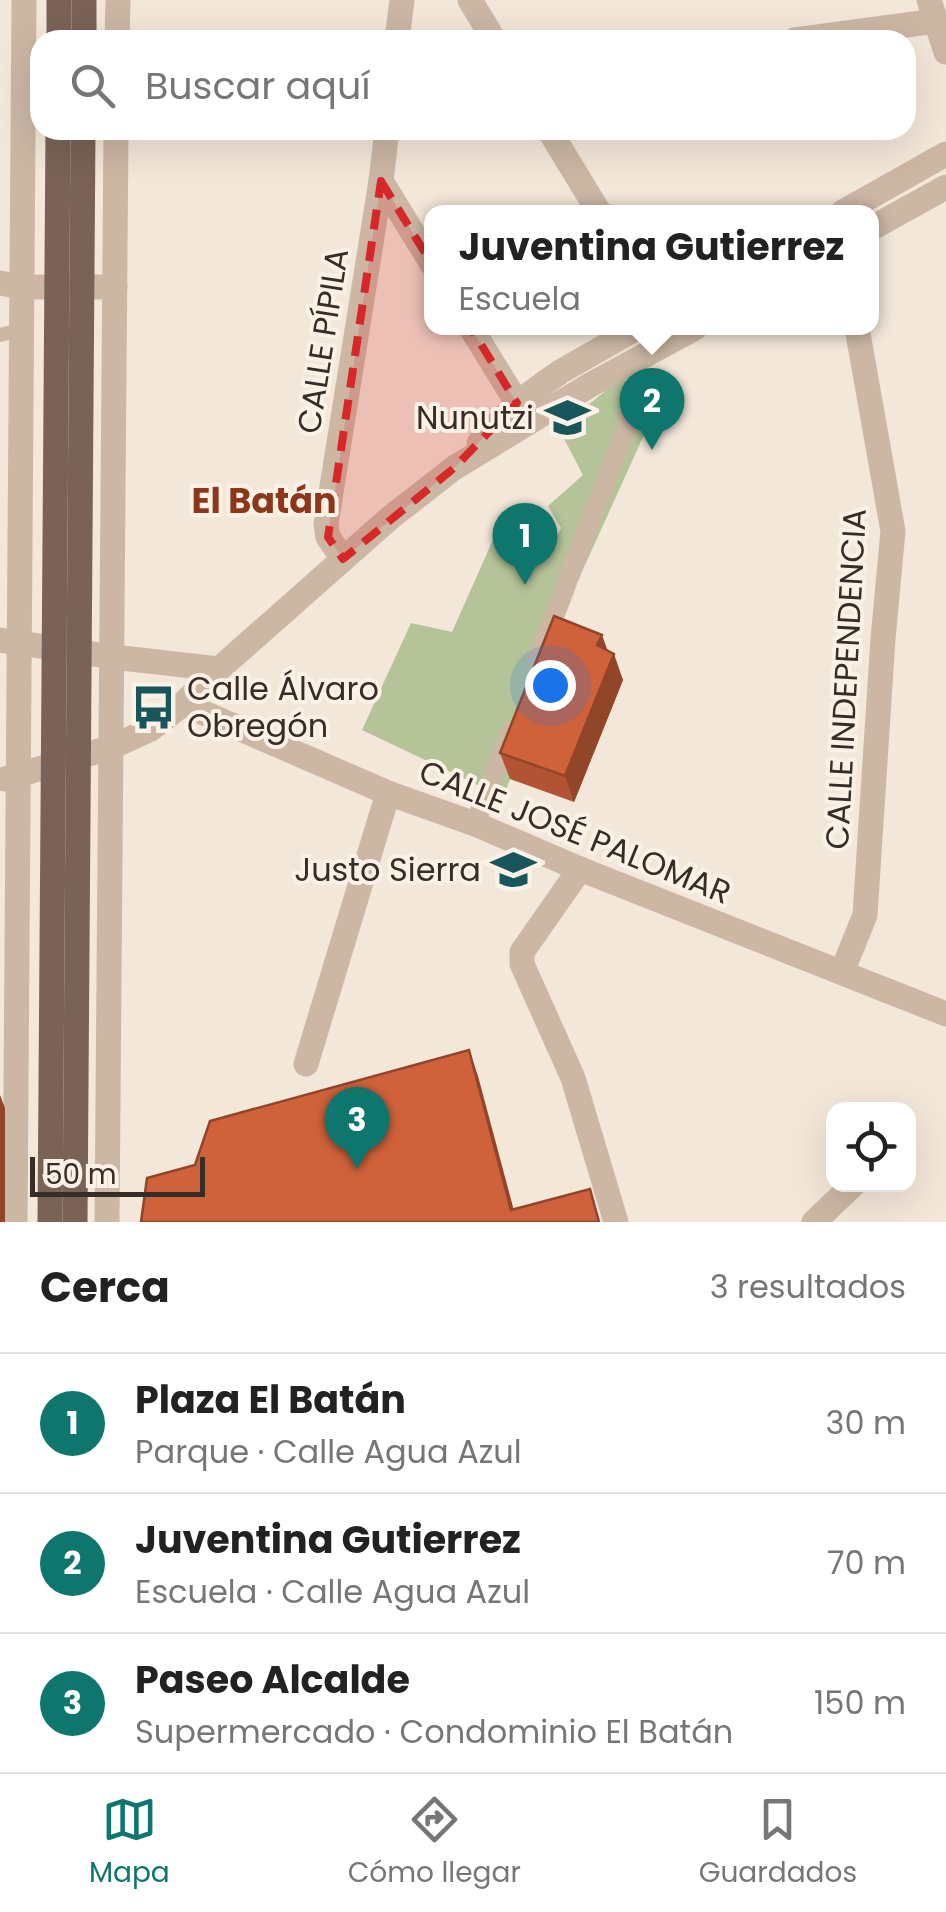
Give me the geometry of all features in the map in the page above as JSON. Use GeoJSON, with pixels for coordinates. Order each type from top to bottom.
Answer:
{"type":"FeatureCollection","features":[{"type":"Feature","properties":{"kind":"main road"},"geometry":{"type":"LineString","coordinates":[[59,0],[59,30]]}},
{"type":"Feature","properties":{"kind":"main road"},"geometry":{"type":"LineString","coordinates":[[84,0],[84,30]]}},
{"type":"Feature","properties":{"kind":"main road"},"geometry":{"type":"LineString","coordinates":[[59,140],[70,287],[80,652],[76,1222]]}},
{"type":"Feature","properties":{"kind":"main road"},"geometry":{"type":"LineString","coordinates":[[50,1222],[54,648],[70,287],[83,140]]}},
{"type":"Feature","properties":{"kind":"street"},"geometry":{"type":"LineString","coordinates":[[15,1222],[8,1078],[9,642],[15,446],[10,333],[24,0]]}},
{"type":"Feature","properties":{"kind":"street"},"geometry":{"type":"LineString","coordinates":[[118,0],[118,30]]}},
{"type":"Feature","properties":{"kind":"street"},"geometry":{"type":"LineString","coordinates":[[398,30],[402,0]]}},
{"type":"Feature","properties":{"kind":"street"},"geometry":{"type":"LineString","coordinates":[[470,0],[488,30]]}},
{"type":"Feature","properties":{"kind":"street"},"geometry":{"type":"LineString","coordinates":[[842,30],[933,10],[946,52]]}},
{"type":"Feature","properties":{"kind":"street"},"geometry":{"type":"LineString","coordinates":[[108,1222],[116,140]]}},
{"type":"Feature","properties":{"kind":"street","name":"CALLE PÍPILA"},"geometry":{"type":"LineString","coordinates":[[342,559],[328,536],[326,524],[386,140]]}},
{"type":"Feature","properties":{"kind":"street"},"geometry":{"type":"LineString","coordinates":[[555,140],[594,205]]}},
{"type":"Feature","properties":{"kind":"street"},"geometry":{"type":"LineString","coordinates":[[855,205],[946,154]]}},
{"type":"Feature","properties":{"kind":"street"},"geometry":{"type":"LineString","coordinates":[[381,181],[424,251]]}},
{"type":"Feature","properties":{"kind":"street"},"geometry":{"type":"LineString","coordinates":[[879,224],[946,187]]}},
{"type":"Feature","properties":{"kind":"street"},"geometry":{"type":"LineString","coordinates":[[11,285],[115,287]]}},
{"type":"Feature","properties":{"kind":"street"},"geometry":{"type":"LineString","coordinates":[[475,335],[523,413]]}},
{"type":"Feature","properties":{"kind":"street"},"geometry":{"type":"LineString","coordinates":[[9,778],[112,747],[151,729],[391,517],[523,413],[560,372],[625,335]]}},
{"type":"Feature","properties":{"kind":"street"},"geometry":{"type":"LineString","coordinates":[[523,413],[590,385],[681,335]]}},
{"type":"Feature","properties":{"kind":"street","name":"CALLE INDEPENDENCIA"},"geometry":{"type":"LineString","coordinates":[[842,972],[866,916],[893,531],[857,335]]}},
{"type":"Feature","properties":{"kind":"street"},"geometry":{"type":"LineString","coordinates":[[530,678],[634,404]]}},
{"type":"Feature","properties":{"kind":"street"},"geometry":{"type":"LineString","coordinates":[[9,642],[219,669]]}},
{"type":"Feature","properties":{"kind":"street","name":"CALLE JOSÉ PALOMAR"},"geometry":{"type":"LineString","coordinates":[[183,704],[388,793],[475,824],[946,1014]]}},
{"type":"Feature","properties":{"kind":"street"},"geometry":{"type":"LineString","coordinates":[[475,824],[517,714]]}},
{"type":"Feature","properties":{"kind":"street"},"geometry":{"type":"LineString","coordinates":[[306,1064],[388,793]]}},
{"type":"Feature","properties":{"kind":"street"},"geometry":{"type":"LineString","coordinates":[[580,868],[522,952],[522,964],[574,1078],[616,1222]]}},
{"type":"Feature","properties":{"kind":"street"},"geometry":{"type":"LineString","coordinates":[[814,1222],[846,1192]]}},
{"type":"Feature","properties":{"kind":"highlighted area"},"geometry":{"type":"Polygon","coordinates":[[[381,181],[517,403],[454,468],[343,559],[328,537],[381,181]]]}},
{"type":"Feature","properties":{"kind":"green space"},"geometry":{"type":"Polygon","coordinates":[[[620,379],[655,389],[653,415],[561,618],[570,626],[503,797],[362,730],[411,623],[452,632],[496,533],[510,546],[524,536],[550,551],[561,528],[548,506],[583,475],[559,429],[620,379]]]}},
{"type":"Feature","properties":{"kind":"building"},"geometry":{"type":"Polygon","coordinates":[[[554,616],[602,635],[597,645],[614,654],[565,776],[500,753],[554,616]]]}},
{"type":"Feature","properties":{"kind":"building"},"geometry":{"type":"Polygon","coordinates":[[[469,1050],[511,1210],[590,1189],[599,1222],[141,1222],[147,1178],[195,1165],[210,1121],[469,1050]]]}},
{"type":"Feature","properties":{"kind":"place","name":"Nunutzi"},"geometry":{"type":"Point","coordinates":[567,418]}},
{"type":"Feature","properties":{"kind":"place","name":"Juventina Gutierrez"},"geometry":{"type":"Point","coordinates":[652,450]}},
{"type":"Feature","properties":{"kind":"place","name":"Plaza El Batán"},"geometry":{"type":"Point","coordinates":[525,585]}},
{"type":"Feature","properties":{"kind":"place","name":"Calle Álvaro Obregón"},"geometry":{"type":"Point","coordinates":[154,707]}},
{"type":"Feature","properties":{"kind":"place","name":"Justo Sierra"},"geometry":{"type":"Point","coordinates":[514,870]}},
{"type":"Feature","properties":{"kind":"place","name":"Paseo Alcalde"},"geometry":{"type":"Point","coordinates":[357,1169]}},
{"type":"Feature","properties":{"kind":"district","name":"El Batán"},"geometry":{"type":"Point","coordinates":[264,501]}}]}
